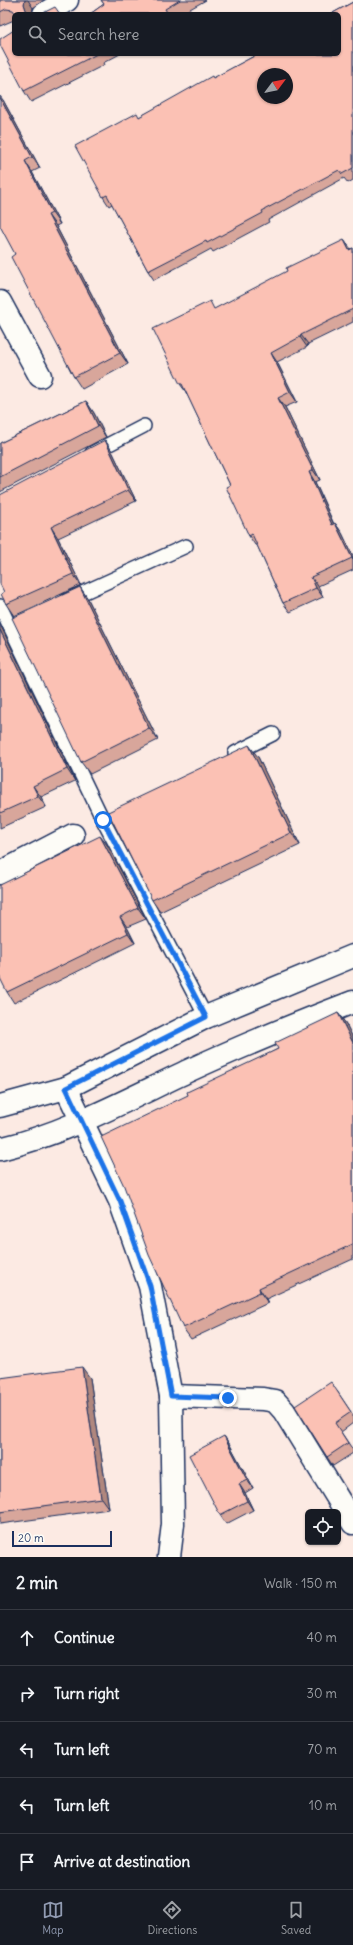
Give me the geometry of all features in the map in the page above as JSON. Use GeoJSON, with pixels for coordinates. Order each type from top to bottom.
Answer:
{"type":"FeatureCollection","features":[{"type":"Feature","properties":{"kind":"street"},"geometry":{"type":"LineString","coordinates":[[47,12],[67,0]]}},
{"type":"Feature","properties":{"kind":"street"},"geometry":{"type":"LineString","coordinates":[[0,302],[40,376]]}},
{"type":"Feature","properties":{"kind":"street"},"geometry":{"type":"LineString","coordinates":[[0,873],[73,835]]}},
{"type":"Feature","properties":{"kind":"street"},"geometry":{"type":"LineString","coordinates":[[0,1106],[66,1088],[206,1017],[353,956]]}},
{"type":"Feature","properties":{"kind":"street"},"geometry":{"type":"LineString","coordinates":[[0,1149],[16,1145],[82,1121],[192,1069],[303,1021],[353,1002]]}},
{"type":"Feature","properties":{"kind":"street"},"geometry":{"type":"LineString","coordinates":[[66,1088],[120,1201],[150,1286],[171,1396],[174,1524],[169,1557]]}},
{"type":"Feature","properties":{"kind":"street"},"geometry":{"type":"LineString","coordinates":[[171,1396],[263,1399],[275,1401],[284,1411],[353,1523]]}},
{"type":"Feature","properties":{"kind":"lane"},"geometry":{"type":"LineString","coordinates":[[82,458],[144,426]]}},
{"type":"Feature","properties":{"kind":"lane"},"geometry":{"type":"LineString","coordinates":[[52,607],[186,546]]}},
{"type":"Feature","properties":{"kind":"lane"},"geometry":{"type":"LineString","coordinates":[[0,606],[103,820],[206,1017]]}},
{"type":"Feature","properties":{"kind":"lane"},"geometry":{"type":"LineString","coordinates":[[10,626],[24,620]]}},
{"type":"Feature","properties":{"kind":"lane"},"geometry":{"type":"LineString","coordinates":[[223,759],[273,734]]}},
{"type":"Feature","properties":{"kind":"lane"},"geometry":{"type":"LineString","coordinates":[[103,820],[117,813]]}},
{"type":"Feature","properties":{"kind":"building"},"geometry":{"type":"Polygon","coordinates":[[[0,0],[25,0],[24,4],[28,12],[14,12],[13,10],[6,9],[0,12],[0,0]]]}},
{"type":"Feature","properties":{"kind":"building"},"geometry":{"type":"Polygon","coordinates":[[[101,0],[180,0],[165,9],[167,12],[93,12],[104,4],[101,0]]]}},
{"type":"Feature","properties":{"kind":"building"},"geometry":{"type":"Polygon","coordinates":[[[353,2],[353,168],[342,174],[339,170],[262,211],[263,213],[207,243],[206,241],[148,271],[107,195],[103,197],[75,146],[137,113],[139,117],[212,76],[213,78],[254,56],[341,56],[341,12],[335,12],[353,2]]]}},
{"type":"Feature","properties":{"kind":"building"},"geometry":{"type":"Polygon","coordinates":[[[55,7],[59,12],[45,12],[55,7]]]}},
{"type":"Feature","properties":{"kind":"building"},"geometry":{"type":"Polygon","coordinates":[[[12,31],[12,56],[93,56],[24,91],[0,45],[0,39],[12,31]]]}},
{"type":"Feature","properties":{"kind":"building"},"geometry":{"type":"Polygon","coordinates":[[[0,98],[32,157],[25,161],[52,213],[48,215],[120,353],[74,377],[11,257],[15,254],[0,226],[0,98]]]}},
{"type":"Feature","properties":{"kind":"building"},"geometry":{"type":"Polygon","coordinates":[[[344,240],[349,250],[353,248],[353,309],[301,335],[300,337],[271,353],[290,392],[278,398],[313,470],[309,472],[332,525],[335,523],[352,558],[311,577],[316,588],[283,603],[252,534],[249,536],[226,487],[230,485],[182,384],[180,384],[153,329],[210,301],[214,309],[287,271],[286,268],[344,240]]]}},
{"type":"Feature","properties":{"kind":"building"},"geometry":{"type":"Polygon","coordinates":[[[86,401],[98,426],[0,477],[0,443],[86,401]]]}},
{"type":"Feature","properties":{"kind":"building"},"geometry":{"type":"Polygon","coordinates":[[[105,440],[128,490],[51,527],[73,574],[6,604],[1,594],[4,592],[0,584],[0,495],[105,440]]]}},
{"type":"Feature","properties":{"kind":"building"},"geometry":{"type":"Polygon","coordinates":[[[80,587],[149,728],[81,762],[12,618],[80,587]]]}},
{"type":"Feature","properties":{"kind":"building"},"geometry":{"type":"Polygon","coordinates":[[[0,630],[67,769],[33,786],[38,796],[0,813],[0,630]]]}},
{"type":"Feature","properties":{"kind":"building"},"geometry":{"type":"Polygon","coordinates":[[[249,745],[291,833],[152,900],[108,812],[249,745]]]}},
{"type":"Feature","properties":{"kind":"building"},"geometry":{"type":"Polygon","coordinates":[[[100,836],[138,908],[120,917],[128,933],[7,992],[0,978],[0,885],[100,836]]]}},
{"type":"Feature","properties":{"kind":"building"},"geometry":{"type":"Polygon","coordinates":[[[338,1013],[353,1043],[353,1244],[259,1288],[260,1292],[183,1328],[149,1255],[124,1186],[101,1137],[188,1095],[187,1092],[278,1049],[275,1043],[338,1013]]]}},
{"type":"Feature","properties":{"kind":"building"},"geometry":{"type":"Polygon","coordinates":[[[82,1367],[101,1498],[0,1512],[0,1378],[82,1367]]]}},
{"type":"Feature","properties":{"kind":"building"},"geometry":{"type":"Polygon","coordinates":[[[331,1382],[351,1412],[335,1423],[348,1443],[327,1457],[295,1406],[331,1382]]]}},
{"type":"Feature","properties":{"kind":"building"},"geometry":{"type":"Polygon","coordinates":[[[224,1436],[247,1480],[239,1484],[247,1501],[220,1515],[189,1455],[224,1436]]]}},
{"type":"Feature","properties":{"kind":"route"},"geometry":{"type":"LineString","coordinates":[[103,820],[206,1017],[66,1088],[120,1201],[150,1286],[171,1396],[228,1398]]}}]}
